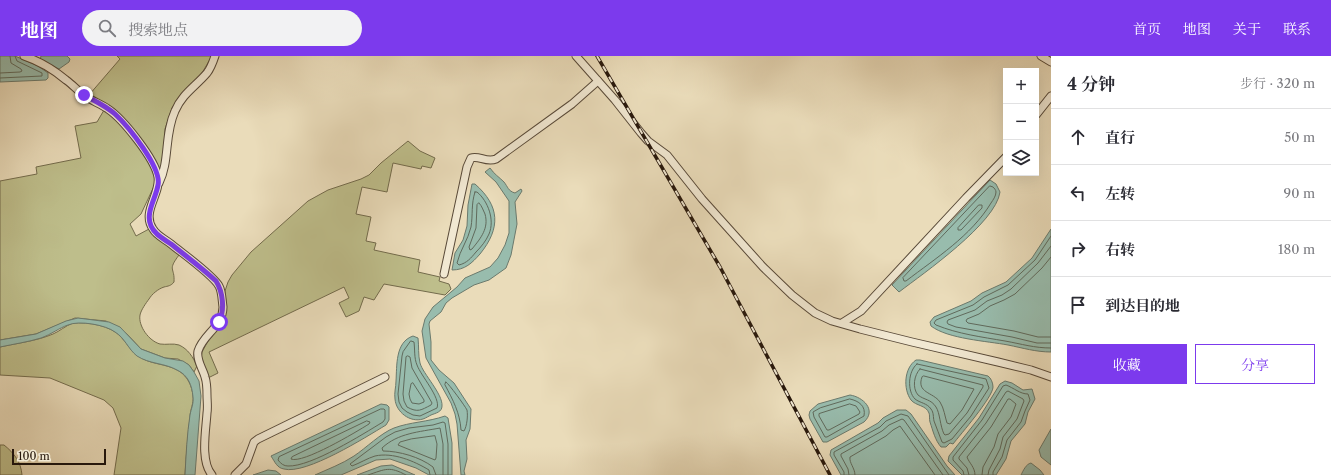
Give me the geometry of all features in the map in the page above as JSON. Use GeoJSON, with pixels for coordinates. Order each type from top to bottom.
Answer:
{"type":"FeatureCollection","features":[{"type":"Feature","properties":{"kind":"street"},"geometry":{"type":"LineString","coordinates":[[24,56],[38,58],[84,95],[101,104],[116,115],[138,140],[156,168],[159,184]]}},
{"type":"Feature","properties":{"kind":"street"},"geometry":{"type":"LineString","coordinates":[[212,475],[208,468],[204,442],[207,412],[207,386],[198,354],[200,347],[221,318],[223,306],[221,289],[214,280],[151,227],[149,216],[150,209],[164,172],[168,135],[174,112],[187,92],[206,74],[215,56]]}},
{"type":"Feature","properties":{"kind":"street"},"geometry":{"type":"LineString","coordinates":[[576,56],[615,100],[641,134],[667,155],[702,199],[763,267],[792,295],[815,313],[824,318],[910,342],[1031,370],[1051,377]]}},
{"type":"Feature","properties":{"kind":"street"},"geometry":{"type":"LineString","coordinates":[[1041,56],[1051,62]]}},
{"type":"Feature","properties":{"kind":"street"},"geometry":{"type":"LineString","coordinates":[[444,274],[467,167],[471,158],[476,157],[489,161],[496,159],[572,104],[598,81]]}},
{"type":"Feature","properties":{"kind":"street"},"geometry":{"type":"LineString","coordinates":[[1039,111],[1051,96]]}},
{"type":"Feature","properties":{"kind":"street"},"geometry":{"type":"LineString","coordinates":[[842,323],[861,311],[1003,160]]}},
{"type":"Feature","properties":{"kind":"street"},"geometry":{"type":"LineString","coordinates":[[235,475],[246,464],[254,442],[258,439],[385,377]]}},
{"type":"Feature","properties":{"kind":"green space"},"geometry":{"type":"Polygon","coordinates":[[[117,56],[212,56],[202,73],[188,87],[172,108],[165,129],[163,167],[141,214],[130,224],[136,236],[149,229],[179,255],[172,267],[174,282],[152,295],[141,311],[140,319],[145,332],[152,340],[160,344],[179,345],[188,351],[197,366],[194,372],[189,365],[178,359],[165,358],[141,349],[127,334],[106,321],[75,318],[36,334],[0,340],[0,181],[37,174],[36,167],[81,158],[75,126],[97,122],[107,105],[89,95],[120,59],[117,56]]]}},
{"type":"Feature","properties":{"kind":"green space"},"geometry":{"type":"Polygon","coordinates":[[[408,141],[420,151],[435,158],[431,168],[422,166],[421,169],[393,163],[387,192],[362,187],[356,214],[371,217],[366,241],[376,243],[374,250],[420,260],[418,272],[440,277],[439,281],[449,284],[451,289],[445,295],[384,284],[374,300],[364,297],[359,311],[346,317],[339,303],[349,298],[344,287],[209,352],[218,373],[208,378],[201,359],[202,352],[223,321],[226,303],[225,291],[228,282],[251,252],[308,201],[328,190],[369,175],[408,141]]]}},
{"type":"Feature","properties":{"kind":"green space"},"geometry":{"type":"Polygon","coordinates":[[[73,323],[85,323],[105,327],[117,333],[137,355],[147,361],[174,368],[182,373],[187,379],[192,389],[193,399],[190,414],[185,475],[114,475],[121,428],[113,408],[104,400],[50,378],[0,375],[0,347],[47,336],[56,333],[73,323]]]}},
{"type":"Feature","properties":{"kind":"green space"},"geometry":{"type":"Polygon","coordinates":[[[0,445],[4,445],[14,455],[19,462],[22,475],[0,475],[0,445]]]}},
{"type":"Feature","properties":{"kind":"water"},"geometry":{"type":"Polygon","coordinates":[[[0,56],[15,56],[38,66],[48,73],[48,78],[46,80],[0,82],[0,56]]]}},
{"type":"Feature","properties":{"kind":"water"},"geometry":{"type":"Polygon","coordinates":[[[41,56],[67,56],[70,59],[69,62],[59,69],[40,60],[41,56]]]}},
{"type":"Feature","properties":{"kind":"water"},"geometry":{"type":"Polygon","coordinates":[[[490,168],[504,182],[508,189],[515,193],[521,189],[522,191],[515,202],[517,224],[511,255],[506,268],[489,280],[474,285],[452,298],[446,303],[441,312],[430,321],[429,324],[431,360],[439,370],[454,383],[471,409],[470,429],[466,440],[467,459],[464,471],[465,475],[461,475],[455,414],[451,403],[426,358],[422,331],[425,319],[433,307],[457,287],[465,278],[490,267],[498,258],[505,245],[509,233],[509,201],[496,182],[485,172],[490,168]]]}},
{"type":"Feature","properties":{"kind":"water"},"geometry":{"type":"Polygon","coordinates":[[[990,180],[996,184],[1000,192],[996,204],[986,218],[973,232],[941,260],[899,292],[892,285],[990,180]]]}},
{"type":"Feature","properties":{"kind":"water"},"geometry":{"type":"Polygon","coordinates":[[[472,184],[475,184],[483,192],[493,209],[495,218],[492,235],[480,254],[471,263],[461,269],[452,270],[455,253],[463,240],[467,226],[468,205],[472,184]]]}},
{"type":"Feature","properties":{"kind":"water"},"geometry":{"type":"Polygon","coordinates":[[[1051,229],[1051,352],[1035,351],[957,337],[931,326],[930,322],[934,317],[971,301],[982,293],[1006,282],[1032,258],[1051,229]]]}},
{"type":"Feature","properties":{"kind":"water"},"geometry":{"type":"Polygon","coordinates":[[[78,318],[109,322],[120,327],[141,349],[165,358],[183,361],[189,365],[199,381],[201,396],[195,475],[185,475],[188,430],[193,399],[192,388],[189,381],[181,372],[137,356],[121,337],[111,329],[85,323],[65,326],[41,338],[0,347],[0,340],[36,334],[66,321],[78,318]]]}},
{"type":"Feature","properties":{"kind":"water"},"geometry":{"type":"Polygon","coordinates":[[[413,336],[418,338],[419,360],[422,368],[436,390],[442,406],[441,410],[438,412],[424,419],[418,420],[409,418],[401,412],[396,404],[395,397],[398,355],[403,343],[413,336]]]}},
{"type":"Feature","properties":{"kind":"water"},"geometry":{"type":"Polygon","coordinates":[[[916,360],[988,376],[992,382],[992,392],[988,399],[953,444],[950,443],[946,447],[941,447],[934,435],[928,410],[913,402],[908,395],[906,385],[907,373],[909,368],[916,360]]]}},
{"type":"Feature","properties":{"kind":"water"},"geometry":{"type":"Polygon","coordinates":[[[1005,381],[1012,383],[1023,390],[1032,389],[1035,399],[1028,412],[1025,424],[1011,441],[1006,459],[996,475],[962,475],[948,461],[949,456],[979,418],[1000,384],[1005,381]]]}},
{"type":"Feature","properties":{"kind":"water"},"geometry":{"type":"Polygon","coordinates":[[[850,395],[864,401],[869,409],[868,417],[864,422],[827,442],[823,442],[810,419],[810,411],[818,404],[850,395]]]}},
{"type":"Feature","properties":{"kind":"water"},"geometry":{"type":"Polygon","coordinates":[[[381,404],[389,407],[389,420],[386,425],[336,454],[321,461],[294,469],[284,469],[280,467],[271,456],[381,404]]]}},
{"type":"Feature","properties":{"kind":"water"},"geometry":{"type":"Polygon","coordinates":[[[897,410],[906,410],[911,414],[947,466],[955,475],[841,475],[830,455],[831,450],[878,423],[883,418],[897,410]]]}},
{"type":"Feature","properties":{"kind":"water"},"geometry":{"type":"Polygon","coordinates":[[[445,416],[448,418],[452,443],[452,475],[429,475],[416,468],[390,459],[376,460],[341,475],[315,475],[349,459],[384,433],[394,428],[445,416]]]}},
{"type":"Feature","properties":{"kind":"water"},"geometry":{"type":"Polygon","coordinates":[[[1051,429],[1051,465],[1041,457],[1039,450],[1051,429]]]}},
{"type":"Feature","properties":{"kind":"water"},"geometry":{"type":"Polygon","coordinates":[[[1031,463],[1044,475],[1021,475],[1026,466],[1031,463]]]}},
{"type":"Feature","properties":{"kind":"water"},"geometry":{"type":"Polygon","coordinates":[[[392,465],[415,475],[357,475],[381,466],[392,465]]]}},
{"type":"Feature","properties":{"kind":"water"},"geometry":{"type":"Polygon","coordinates":[[[268,470],[276,471],[281,475],[253,475],[268,470]]]}},
{"type":"Feature","properties":{"kind":"railway"},"geometry":{"type":"LineString","coordinates":[[597,56],[720,267],[830,475]]}},
{"type":"Feature","properties":{"kind":"route"},"geometry":{"type":"LineString","coordinates":[[84,95],[109,109],[116,115],[138,140],[156,168],[159,184],[150,209],[149,216],[151,227],[154,232],[170,243],[219,285],[221,289],[223,306],[219,322]]}}]}
